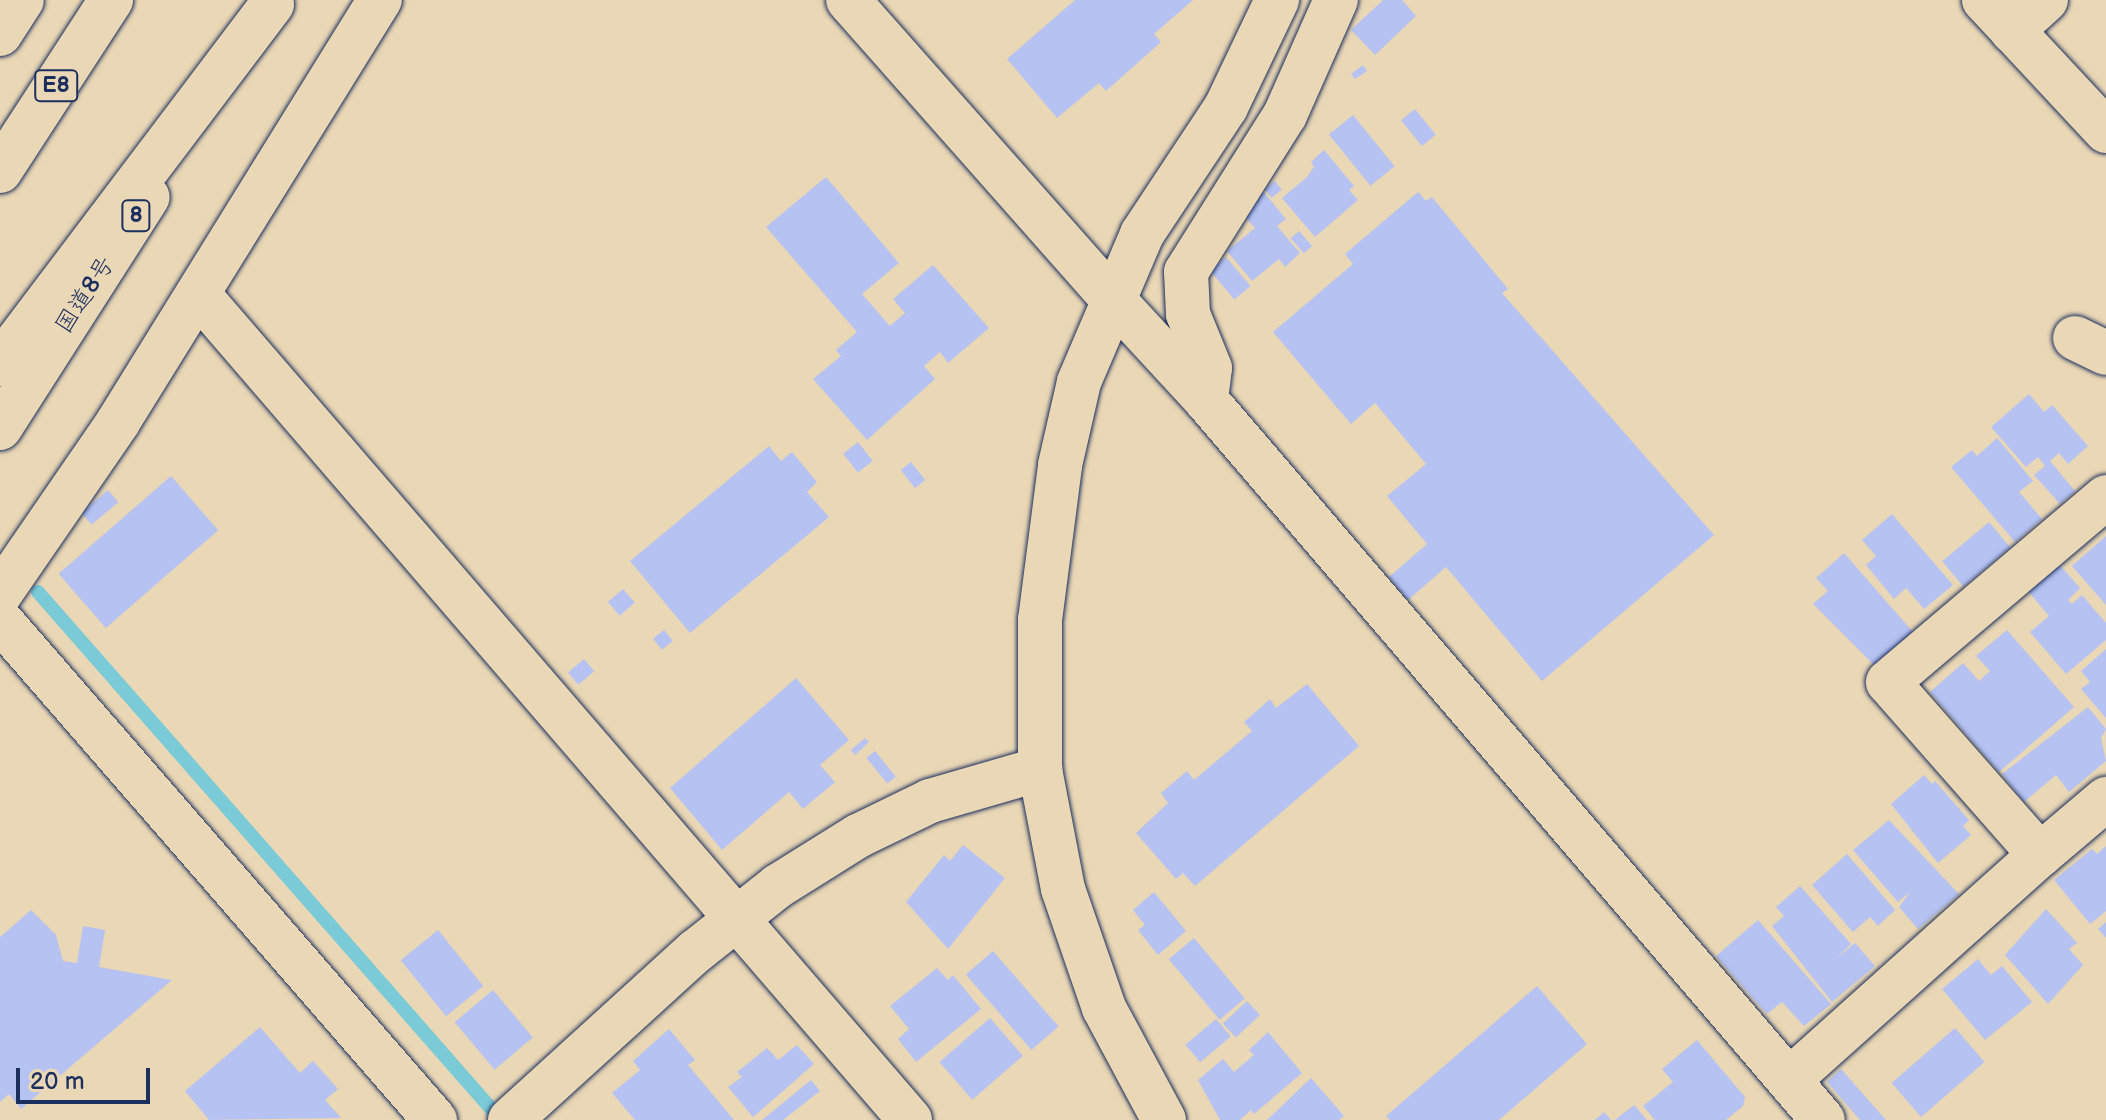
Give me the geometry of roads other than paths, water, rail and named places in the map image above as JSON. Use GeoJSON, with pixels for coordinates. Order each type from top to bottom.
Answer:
{"type":"FeatureCollection","features":[{"type":"Feature","properties":{"kind":"main road"},"geometry":{"type":"LineString","coordinates":[[0,34],[22,0]]}},
{"type":"Feature","properties":{"kind":"main road","name":"E8"},"geometry":{"type":"LineString","coordinates":[[0,171],[111,0]]}},
{"type":"Feature","properties":{"kind":"main road"},"geometry":{"type":"LineString","coordinates":[[0,594],[199,295],[380,0]]}},
{"type":"Feature","properties":{"kind":"main road"},"geometry":{"type":"LineString","coordinates":[[848,0],[1206,400],[1823,1120]]}},
{"type":"Feature","properties":{"kind":"main road"},"geometry":{"type":"LineString","coordinates":[[1164,1120],[1104,1008],[1063,889],[1040,769],[1040,620],[1060,465],[1079,382],[1112,298],[1142,234],[1226,107],[1277,0]]}},
{"type":"Feature","properties":{"kind":"main road"},"geometry":{"type":"LineString","coordinates":[[1206,400],[1210,368],[1188,314],[1186,272],[1285,115],[1336,0]]}},
{"type":"Feature","properties":{"kind":"main road"},"geometry":{"type":"LineString","coordinates":[[2046,0],[1998,15],[2106,131]]}},
{"type":"Feature","properties":{"kind":"main road"},"geometry":{"type":"LineString","coordinates":[[0,364],[273,2]]}},
{"type":"Feature","properties":{"kind":"main road","name":"国道8号"},"geometry":{"type":"LineString","coordinates":[[0,428],[273,2]]}},
{"type":"Feature","properties":{"kind":"main road"},"geometry":{"type":"LineString","coordinates":[[199,295],[910,1120]]}},
{"type":"Feature","properties":{"kind":"main road"},"geometry":{"type":"LineString","coordinates":[[2040,855],[1888,682],[2106,497]]}},
{"type":"Feature","properties":{"kind":"main road"},"geometry":{"type":"LineString","coordinates":[[0,620],[435,1120]]}},
{"type":"Feature","properties":{"kind":"main road"},"geometry":{"type":"LineString","coordinates":[[510,1120],[778,886],[870,830],[930,801],[1040,769]]}},
{"type":"Feature","properties":{"kind":"main road"},"geometry":{"type":"LineString","coordinates":[[1789,1080],[2106,799]]}},
{"type":"Feature","properties":{"kind":"waterway"},"geometry":{"type":"LineString","coordinates":[[38,592],[501,1120]]}}]}
